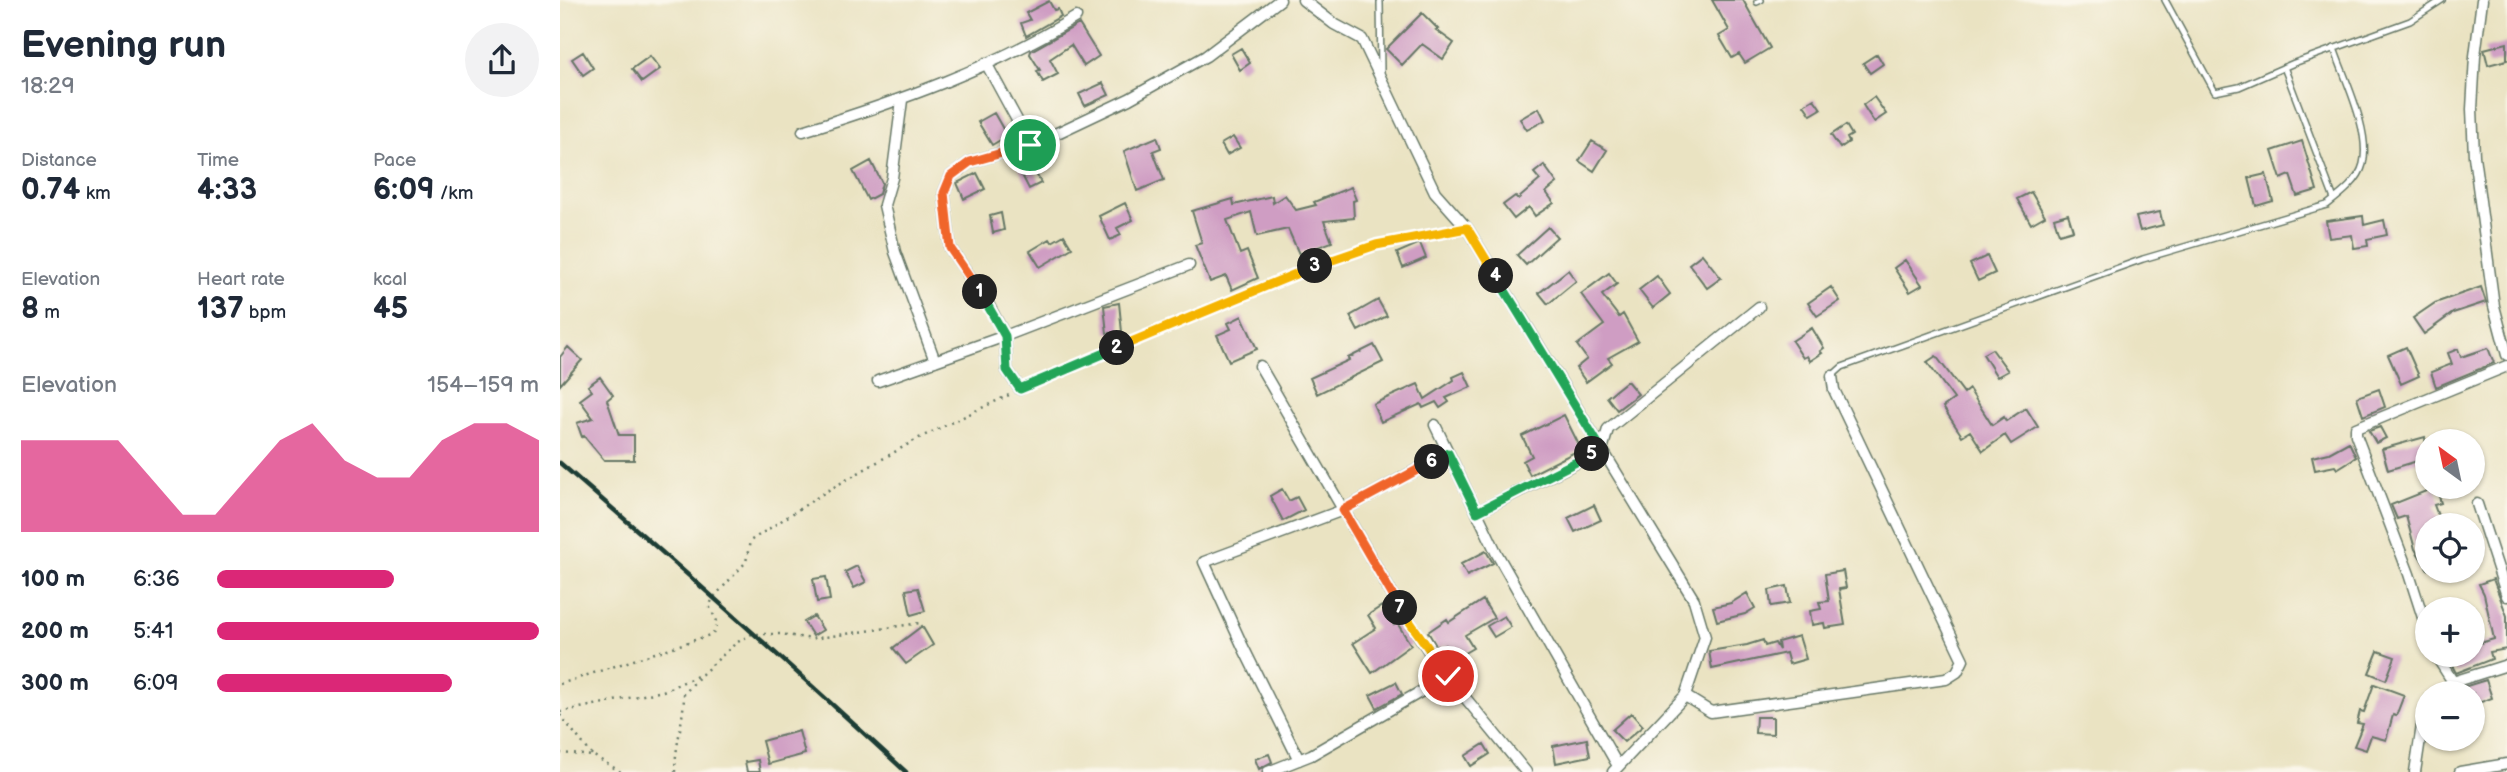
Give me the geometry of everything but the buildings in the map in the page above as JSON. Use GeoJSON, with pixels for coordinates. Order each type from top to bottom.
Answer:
{"type":"FeatureCollection","features":[{"type":"Feature","properties":{"kind":"street"},"geometry":{"type":"LineString","coordinates":[[1020,389],[1007,370],[1005,336],[986,300],[950,248],[944,193],[951,176],[970,162],[1030,145],[1129,99],[1206,56],[1280,0]]}},
{"type":"Feature","properties":{"kind":"street"},"geometry":{"type":"LineString","coordinates":[[1303,0],[1334,24],[1362,38],[1435,192],[1467,228],[1694,600],[1704,637],[1685,696],[1616,769],[1497,554],[1435,425]]}},
{"type":"Feature","properties":{"kind":"street"},"geometry":{"type":"LineString","coordinates":[[2482,0],[2472,109],[2474,156],[2494,306],[2507,355]]}},
{"type":"Feature","properties":{"kind":"street"},"geometry":{"type":"LineString","coordinates":[[803,131],[902,100],[1041,38],[1076,17]]}},
{"type":"Feature","properties":{"kind":"street"},"geometry":{"type":"LineString","coordinates":[[986,63],[1030,145]]}},
{"type":"Feature","properties":{"kind":"street"},"geometry":{"type":"LineString","coordinates":[[902,100],[892,178],[884,205],[895,252],[935,361]]}},
{"type":"Feature","properties":{"kind":"street"},"geometry":{"type":"LineString","coordinates":[[877,381],[1005,336],[1189,265]]}},
{"type":"Feature","properties":{"kind":"street"},"geometry":{"type":"LineString","coordinates":[[1477,512],[1602,450],[1608,429],[1759,307]]}},
{"type":"Feature","properties":{"kind":"street"},"geometry":{"type":"LineString","coordinates":[[1260,366],[1396,601],[1448,676],[1526,772]]}},
{"type":"Feature","properties":{"kind":"street"},"geometry":{"type":"LineString","coordinates":[[2416,597],[2356,435],[2356,428],[2507,366]]}},
{"type":"Feature","properties":{"kind":"street"},"geometry":{"type":"LineString","coordinates":[[1685,696],[1711,712],[1946,679],[1957,672],[1963,660],[1833,390],[1832,376]]}},
{"type":"Feature","properties":{"kind":"street"},"geometry":{"type":"LineString","coordinates":[[1299,760],[1242,647],[1204,562],[1343,510],[1448,453]]}},
{"type":"Feature","properties":{"kind":"street"},"geometry":{"type":"LineString","coordinates":[[2477,504],[2507,596]]}},
{"type":"Feature","properties":{"kind":"street"},"geometry":{"type":"LineString","coordinates":[[2456,681],[2507,665]]}},
{"type":"Feature","properties":{"kind":"street"},"geometry":{"type":"LineString","coordinates":[[1268,772],[1299,760],[1448,676]]}},
{"type":"Feature","properties":{"kind":"street"},"geometry":{"type":"LineString","coordinates":[[2415,772],[2418,751]]}},
{"type":"Feature","properties":{"kind":"street"},"geometry":{"type":"LineString","coordinates":[[2460,772],[2507,764]]}},
{"type":"Feature","properties":{"kind":"lane"},"geometry":{"type":"LineString","coordinates":[[2165,0],[2215,92],[2239,87],[2284,67],[2410,21],[2442,0]]}},
{"type":"Feature","properties":{"kind":"lane"},"geometry":{"type":"LineString","coordinates":[[1380,2],[1381,77]]}},
{"type":"Feature","properties":{"kind":"lane"},"geometry":{"type":"LineString","coordinates":[[1832,376],[1842,367],[2130,264],[2327,205],[2347,189],[2363,167],[2364,148],[2362,132],[2334,48]]}},
{"type":"Feature","properties":{"kind":"lane"},"geometry":{"type":"LineString","coordinates":[[2284,67],[2334,199]]}},
{"type":"Feature","properties":{"kind":"lane"},"geometry":{"type":"LineString","coordinates":[[1020,389],[1290,275],[1376,245],[1467,228]]}},
{"type":"Feature","properties":{"kind":"path"},"geometry":{"type":"LineString","coordinates":[[560,684],[713,634],[718,623],[709,606],[746,562],[750,541],[827,491],[917,439],[1020,389]]}},
{"type":"Feature","properties":{"kind":"path"},"geometry":{"type":"LineString","coordinates":[[675,772],[675,752],[684,712],[684,694],[727,651],[752,634],[780,634],[812,639],[920,623]]}},
{"type":"Feature","properties":{"kind":"path"},"geometry":{"type":"LineString","coordinates":[[594,757],[560,714],[663,691],[702,674]]}},
{"type":"Feature","properties":{"kind":"path"},"geometry":{"type":"LineString","coordinates":[[560,753],[594,757],[621,772]]}},
{"type":"Feature","properties":{"kind":"railway"},"geometry":{"type":"LineString","coordinates":[[560,463],[906,772]]}},
{"type":"Feature","properties":{"kind":"route"},"geometry":{"type":"LineString","coordinates":[[1030,145],[970,162],[951,176],[944,193],[950,248],[986,300],[1005,336],[1007,370],[1020,389],[1290,275],[1376,245],[1467,228],[1602,450],[1477,512],[1448,453],[1343,510],[1396,601],[1448,676]]}}]}
